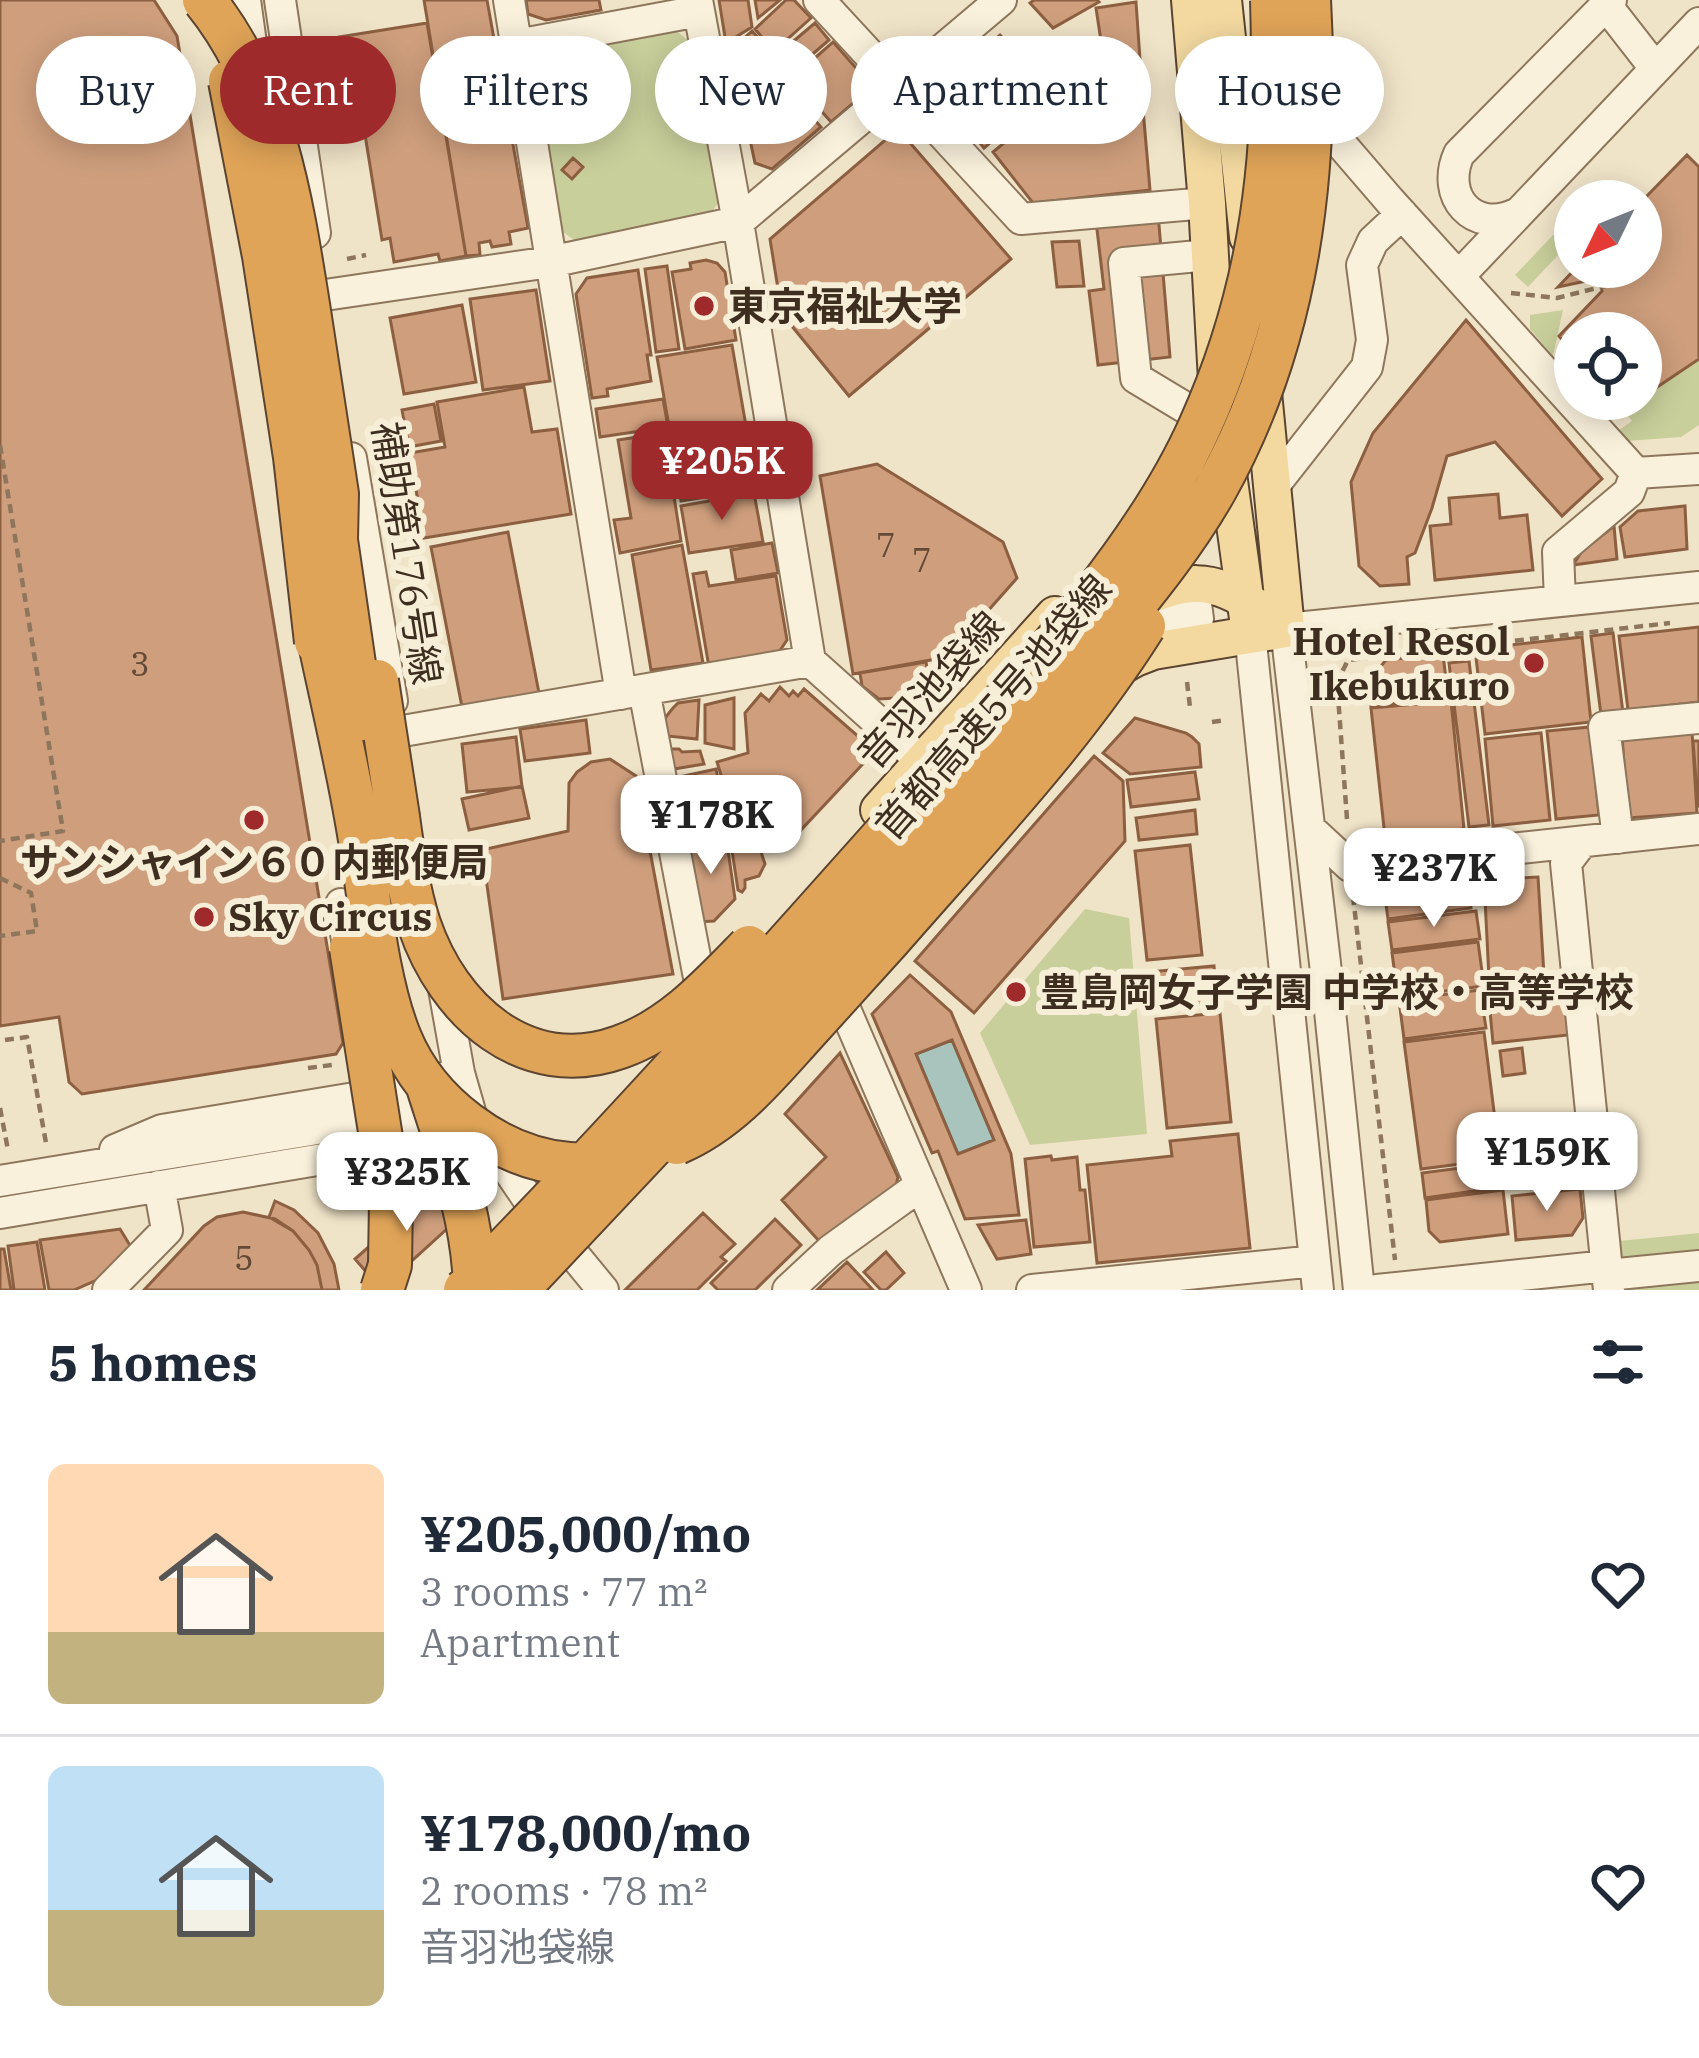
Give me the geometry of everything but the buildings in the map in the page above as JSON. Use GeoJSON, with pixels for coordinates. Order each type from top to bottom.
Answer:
{"type":"FeatureCollection","features":[{"type":"Feature","properties":{"kind":"highway"},"geometry":{"type":"LineString","coordinates":[[186,0],[221,53],[232,86],[295,457],[314,616],[329,820],[391,1201],[390,1265],[382,1290]]}},
{"type":"Feature","properties":{"kind":"highway"},"geometry":{"type":"LineString","coordinates":[[204,0],[248,73],[291,197],[337,494],[336,540],[394,938],[414,1043],[472,1242],[475,1290]]}},
{"type":"Feature","properties":{"kind":"highway","name":"首都高速5号池袋線"},"geometry":{"type":"LineString","coordinates":[[465,1290],[702,1039],[973,735],[1082,607],[1179,469],[1246,305],[1265,200],[1272,0]]}},
{"type":"Feature","properties":{"kind":"highway","name":"首都高速5号池袋線"},"geometry":{"type":"LineString","coordinates":[[517,1290],[731,1063],[1112,632],[1187,535],[1244,429],[1270,364],[1295,271],[1309,170],[1309,0]]}},
{"type":"Feature","properties":{"kind":"highway"},"geometry":{"type":"LineString","coordinates":[[337,494],[355,536],[406,873],[419,923],[435,963],[461,1003],[513,1042],[549,1054],[574,1055],[623,1047],[650,1033],[714,982],[791,898],[973,735]]}},
{"type":"Feature","properties":{"kind":"highway"},"geometry":{"type":"LineString","coordinates":[[314,616],[400,1038],[435,1093],[494,1141],[533,1157],[570,1164],[614,1162],[685,1140],[713,1123],[752,1091],[858,976],[1110,680],[1165,592],[1187,535]]}},
{"type":"Feature","properties":{"kind":"main road"},"geometry":{"type":"LineString","coordinates":[[1190,0],[1207,202],[1213,411],[1260,620]]}},
{"type":"Feature","properties":{"kind":"main road"},"geometry":{"type":"LineString","coordinates":[[1223,0],[1227,36]]}},
{"type":"Feature","properties":{"kind":"main road"},"geometry":{"type":"LineString","coordinates":[[1239,144],[1272,488],[1260,620]]}},
{"type":"Feature","properties":{"kind":"main road","name":"音羽池袋線"},"geometry":{"type":"LineString","coordinates":[[443,1290],[705,1009],[1021,650],[1161,508],[1200,445],[1213,411]]}},
{"type":"Feature","properties":{"kind":"main road"},"geometry":{"type":"LineString","coordinates":[[1021,650],[1180,584],[1220,586],[1260,620]]}},
{"type":"Feature","properties":{"kind":"main road"},"geometry":{"type":"LineString","coordinates":[[541,1290],[832,979],[1061,718],[1109,674],[1135,658],[1260,620]]}},
{"type":"Feature","properties":{"kind":"street"},"geometry":{"type":"LineString","coordinates":[[245,0],[254,60],[264,256]]}},
{"type":"Feature","properties":{"kind":"street"},"geometry":{"type":"LineString","coordinates":[[263,0],[291,197]]}},
{"type":"Feature","properties":{"kind":"street","name":"補助第176号線"},"geometry":{"type":"LineString","coordinates":[[280,0],[397,731],[459,1072],[471,1115],[528,1199],[603,1290]]}},
{"type":"Feature","properties":{"kind":"street"},"geometry":{"type":"LineString","coordinates":[[509,0],[515,36]]}},
{"type":"Feature","properties":{"kind":"street"},"geometry":{"type":"LineString","coordinates":[[819,0],[852,36]]}},
{"type":"Feature","properties":{"kind":"street"},"geometry":{"type":"LineString","coordinates":[[958,36],[1001,0]]}},
{"type":"Feature","properties":{"kind":"street"},"geometry":{"type":"LineString","coordinates":[[1323,0],[1326,36]]}},
{"type":"Feature","properties":{"kind":"street"},"geometry":{"type":"LineString","coordinates":[[1516,214],[1486,219],[1464,208],[1454,190],[1459,154],[1608,3],[1655,68]]}},
{"type":"Feature","properties":{"kind":"street"},"geometry":{"type":"LineString","coordinates":[[559,36],[698,6],[810,662],[980,812]]}},
{"type":"Feature","properties":{"kind":"street"},"geometry":{"type":"LineString","coordinates":[[1464,282],[1516,214],[1699,23]]}},
{"type":"Feature","properties":{"kind":"street"},"geometry":{"type":"LineString","coordinates":[[325,295],[550,262],[738,222],[851,127]]}},
{"type":"Feature","properties":{"kind":"street"},"geometry":{"type":"LineString","coordinates":[[532,144],[550,262],[633,692],[705,1009]]}},
{"type":"Feature","properties":{"kind":"street"},"geometry":{"type":"LineString","coordinates":[[952,144],[1022,219],[1207,202]]}},
{"type":"Feature","properties":{"kind":"street"},"geometry":{"type":"LineString","coordinates":[[1341,144],[1636,473]]}},
{"type":"Feature","properties":{"kind":"street"},"geometry":{"type":"LineString","coordinates":[[1272,488],[1367,368],[1372,340],[1362,265],[1373,241],[1402,214]]}},
{"type":"Feature","properties":{"kind":"street"},"geometry":{"type":"LineString","coordinates":[[1209,254],[1124,263],[1136,378],[1213,411]]}},
{"type":"Feature","properties":{"kind":"street"},"geometry":{"type":"LineString","coordinates":[[1636,473],[1699,469]]}},
{"type":"Feature","properties":{"kind":"street"},"geometry":{"type":"LineString","coordinates":[[1560,601],[1558,552],[1629,492],[1636,473]]}},
{"type":"Feature","properties":{"kind":"street"},"geometry":{"type":"LineString","coordinates":[[1260,620],[1699,587]]}},
{"type":"Feature","properties":{"kind":"street"},"geometry":{"type":"LineString","coordinates":[[1260,620],[1310,829],[1359,1290]]}},
{"type":"Feature","properties":{"kind":"street"},"geometry":{"type":"LineString","coordinates":[[1032,1290],[1317,1275],[1260,620]]}},
{"type":"Feature","properties":{"kind":"street"},"geometry":{"type":"LineString","coordinates":[[397,731],[810,662]]}},
{"type":"Feature","properties":{"kind":"street"},"geometry":{"type":"LineString","coordinates":[[1618,838],[1604,727],[1699,718]]}},
{"type":"Feature","properties":{"kind":"street"},"geometry":{"type":"LineString","coordinates":[[1310,829],[1350,866],[1699,830]]}},
{"type":"Feature","properties":{"kind":"street"},"geometry":{"type":"LineString","coordinates":[[1582,842],[1566,863],[1608,1277]]}},
{"type":"Feature","properties":{"kind":"street"},"geometry":{"type":"LineString","coordinates":[[341,904],[352,969]]}},
{"type":"Feature","properties":{"kind":"street"},"geometry":{"type":"LineString","coordinates":[[832,979],[966,1290]]}},
{"type":"Feature","properties":{"kind":"street"},"geometry":{"type":"LineString","coordinates":[[67,1170],[162,1130],[397,1091],[459,1072]]}},
{"type":"Feature","properties":{"kind":"street"},"geometry":{"type":"LineString","coordinates":[[4,1165],[67,1170],[402,1115],[471,1115]]}},
{"type":"Feature","properties":{"kind":"street"},"geometry":{"type":"LineString","coordinates":[[0,1213],[407,1145],[471,1115]]}},
{"type":"Feature","properties":{"kind":"street"},"geometry":{"type":"LineString","coordinates":[[788,1290],[831,1250],[921,1185]]}},
{"type":"Feature","properties":{"kind":"street"},"geometry":{"type":"LineString","coordinates":[[108,1290],[167,1230],[159,1186]]}},
{"type":"Feature","properties":{"kind":"street"},"geometry":{"type":"LineString","coordinates":[[1377,1290],[1608,1277],[1699,1266]]}},
{"type":"Feature","properties":{"kind":"path"},"geometry":{"type":"LineString","coordinates":[[1464,282],[1557,298],[1597,288]]}},
{"type":"Feature","properties":{"kind":"path"},"geometry":{"type":"LineString","coordinates":[[0,445],[63,831],[0,841]]}},
{"type":"Feature","properties":{"kind":"path"},"geometry":{"type":"LineString","coordinates":[[1187,682],[1190,707]]}},
{"type":"Feature","properties":{"kind":"path"},"geometry":{"type":"LineString","coordinates":[[1211,722],[1226,720]]}},
{"type":"Feature","properties":{"kind":"path"},"geometry":{"type":"LineString","coordinates":[[0,878],[31,893],[38,931],[0,936]]}},
{"type":"Feature","properties":{"kind":"path"},"geometry":{"type":"LineString","coordinates":[[5,1040],[28,1037],[46,1143]]}},
{"type":"Feature","properties":{"kind":"path"},"geometry":{"type":"LineString","coordinates":[[0,1108],[4,1165]]}},
{"type":"Feature","properties":{"kind":"green space"},"geometry":{"type":"Polygon","coordinates":[[[674,29],[683,36],[655,36],[655,144],[708,144],[719,202],[706,219],[577,242],[560,230],[546,144],[631,144],[631,36],[674,29]]]}},
{"type":"Feature","properties":{"kind":"green space"},"geometry":{"type":"Polygon","coordinates":[[[1554,234],[1554,259],[1528,287],[1515,275],[1554,234]]]}},
{"type":"Feature","properties":{"kind":"green space"},"geometry":{"type":"Polygon","coordinates":[[[1563,310],[1554,312],[1553,356],[1530,329],[1530,315],[1563,310]]]}},
{"type":"Feature","properties":{"kind":"green space"},"geometry":{"type":"Polygon","coordinates":[[[1699,359],[1699,425],[1681,437],[1627,441],[1618,431],[1631,420],[1662,420],[1662,384],[1699,359]]]}},
{"type":"Feature","properties":{"kind":"green space"},"geometry":{"type":"Polygon","coordinates":[[[1085,909],[1129,918],[1147,1134],[1030,1145],[980,1033],[1085,909]]]}},
{"type":"Feature","properties":{"kind":"green space"},"geometry":{"type":"Polygon","coordinates":[[[1699,1233],[1699,1290],[1624,1290],[1619,1241],[1699,1233]]]}},
{"type":"Feature","properties":{"kind":"water"},"geometry":{"type":"Polygon","coordinates":[[[952,1040],[994,1140],[958,1154],[916,1054],[952,1040]]]}},
{"type":"Feature","properties":{"kind":"place","name":"東京福祉大学"},"geometry":{"type":"Point","coordinates":[704,306]}},
{"type":"Feature","properties":{"kind":"place","name":"Hotel Resol Ikebukuro"},"geometry":{"type":"Point","coordinates":[1534,663]}},
{"type":"Feature","properties":{"kind":"place","name":"サンシャイン６０内郵便局"},"geometry":{"type":"Point","coordinates":[254,820]}},
{"type":"Feature","properties":{"kind":"place","name":"Sky Circus"},"geometry":{"type":"Point","coordinates":[204,917]}},
{"type":"Feature","properties":{"kind":"place","name":"豊島岡女子学園 中学校・高等学校"},"geometry":{"type":"Point","coordinates":[1016,992]}}]}
